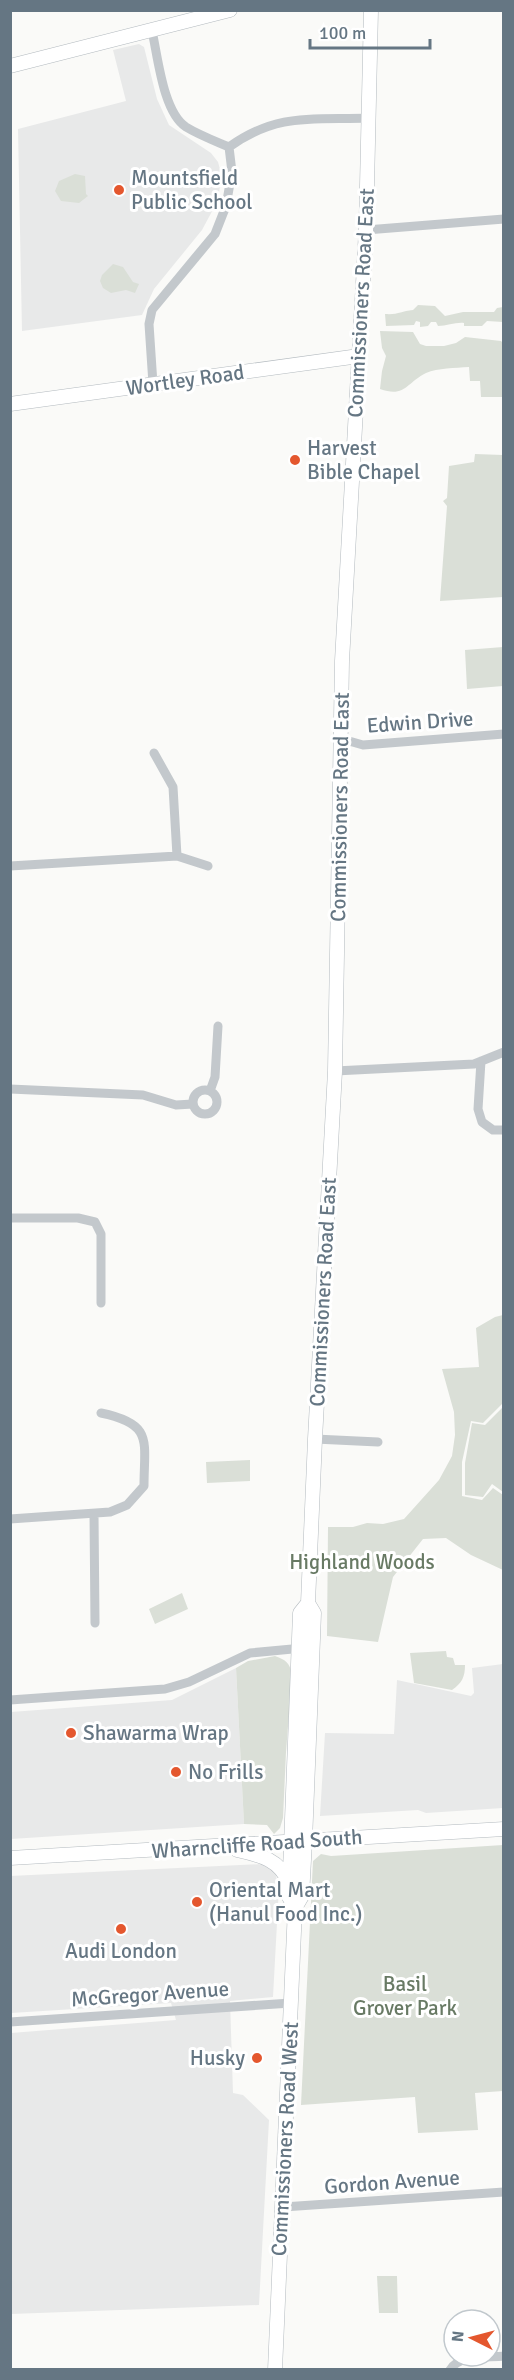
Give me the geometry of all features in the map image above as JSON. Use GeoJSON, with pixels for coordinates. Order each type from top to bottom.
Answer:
{"type":"FeatureCollection","features":[{"type":"Feature","properties":{"kind":"main road"},"geometry":{"type":"LineString","coordinates":[[10,66],[230,10]]}},
{"type":"Feature","properties":{"kind":"main road","name":"Commissioners Road East"},"geometry":{"type":"LineString","coordinates":[[290,1842],[306,1648],[314,1613],[309,1603],[334,1071],[342,661],[366,230],[371,10]]}},
{"type":"Feature","properties":{"kind":"main road","name":"Wortley Road"},"geometry":{"type":"LineString","coordinates":[[10,404],[359,356]]}},
{"type":"Feature","properties":{"kind":"main road","name":"Commissioners Road East"},"geometry":{"type":"LineString","coordinates":[[305,1841],[306,1648]]}},
{"type":"Feature","properties":{"kind":"main road","name":"Wharncliffe Road South"},"geometry":{"type":"LineString","coordinates":[[10,1858],[504,1828]]}},
{"type":"Feature","properties":{"kind":"main road","name":"Commissioners Road West"},"geometry":{"type":"LineString","coordinates":[[275,2370],[295,1908],[302,1896],[305,1841]]}},
{"type":"Feature","properties":{"kind":"main road","name":"Commissioners Road West"},"geometry":{"type":"LineString","coordinates":[[290,1842],[289,1897],[295,1908]]}},
{"type":"Feature","properties":{"kind":"main road"},"geometry":{"type":"LineString","coordinates":[[224,1846],[268,1858],[280,1868],[289,1883]]}},
{"type":"Feature","properties":{"kind":"street"},"geometry":{"type":"LineString","coordinates":[[152,31],[168,102],[176,118],[186,127],[229,147]]}},
{"type":"Feature","properties":{"kind":"street"},"geometry":{"type":"LineString","coordinates":[[229,147],[245,136],[269,125],[290,120],[313,117],[369,118]]}},
{"type":"Feature","properties":{"kind":"street"},"geometry":{"type":"LineString","coordinates":[[153,384],[149,324],[152,310],[215,234],[226,206],[232,172],[229,147]]}},
{"type":"Feature","properties":{"kind":"street"},"geometry":{"type":"LineString","coordinates":[[366,230],[504,219]]}},
{"type":"Feature","properties":{"kind":"street","name":"Edwin Drive"},"geometry":{"type":"LineString","coordinates":[[342,735],[349,741],[363,745],[504,734]]}},
{"type":"Feature","properties":{"kind":"street"},"geometry":{"type":"LineString","coordinates":[[154,753],[173,787],[177,856]]}},
{"type":"Feature","properties":{"kind":"street"},"geometry":{"type":"LineString","coordinates":[[10,866],[177,856],[208,866]]}},
{"type":"Feature","properties":{"kind":"street"},"geometry":{"type":"LineString","coordinates":[[210,1091],[215,1077],[218,1026]]}},
{"type":"Feature","properties":{"kind":"street"},"geometry":{"type":"LineString","coordinates":[[334,1071],[474,1064],[504,1052]]}},
{"type":"Feature","properties":{"kind":"street"},"geometry":{"type":"LineString","coordinates":[[481,1061],[478,1109],[482,1122],[493,1130],[504,1130]]}},
{"type":"Feature","properties":{"kind":"street"},"geometry":{"type":"LineString","coordinates":[[10,1089],[143,1095],[176,1105],[193,1104]]}},
{"type":"Feature","properties":{"kind":"street"},"geometry":{"type":"LineString","coordinates":[[210,1091],[215,1095],[217,1101],[212,1112],[200,1113],[193,1104],[198,1093],[210,1091]]}},
{"type":"Feature","properties":{"kind":"street"},"geometry":{"type":"LineString","coordinates":[[10,1218],[78,1218],[95,1222],[101,1234],[100,1303]]}},
{"type":"Feature","properties":{"kind":"street"},"geometry":{"type":"LineString","coordinates":[[10,1519],[110,1512],[127,1505],[144,1486],[144,1436],[136,1426],[122,1418],[101,1413]]}},
{"type":"Feature","properties":{"kind":"street"},"geometry":{"type":"LineString","coordinates":[[315,1439],[378,1442]]}},
{"type":"Feature","properties":{"kind":"street"},"geometry":{"type":"LineString","coordinates":[[94,1514],[95,1623]]}},
{"type":"Feature","properties":{"kind":"street"},"geometry":{"type":"LineString","coordinates":[[10,1700],[165,1689],[189,1682],[250,1653],[306,1648]]}},
{"type":"Feature","properties":{"kind":"street","name":"McGregor Avenue"},"geometry":{"type":"LineString","coordinates":[[10,2022],[291,2003]]}},
{"type":"Feature","properties":{"kind":"street","name":"Gordon Avenue"},"geometry":{"type":"LineString","coordinates":[[283,2207],[504,2192]]}},
{"type":"Feature","properties":{"kind":"street"},"geometry":{"type":"LineString","coordinates":[[450,2370],[462,2359],[504,2356]]}},
{"type":"Feature","properties":{"kind":"shaded area","name":"Mountsfield Public School"},"geometry":{"type":"Polygon","coordinates":[[[139,44],[144,47],[157,99],[169,125],[211,153],[218,162],[222,177],[217,202],[202,230],[154,289],[142,315],[22,331],[18,129],[126,101],[113,50],[139,44]]]}},
{"type":"Feature","properties":{"kind":"shaded area"},"geometry":{"type":"Polygon","coordinates":[[[503,1664],[503,1808],[320,1816],[325,1733],[394,1734],[397,1680],[471,1696],[474,1693],[472,1668],[503,1664]]]}},
{"type":"Feature","properties":{"kind":"shaded area"},"geometry":{"type":"Polygon","coordinates":[[[236,1668],[244,1824],[11,1839],[11,1712],[172,1700],[236,1668]]]}},
{"type":"Feature","properties":{"kind":"shaded area"},"geometry":{"type":"Polygon","coordinates":[[[262,1864],[275,1873],[279,1886],[273,1997],[230,2001],[233,2093],[243,2095],[269,2120],[259,2305],[11,2314],[11,2033],[176,2020],[171,2003],[11,2013],[10,1876],[262,1864]]]}},
{"type":"Feature","properties":{"kind":"green space"},"geometry":{"type":"Polygon","coordinates":[[[75,174],[85,176],[88,196],[79,203],[61,201],[55,191],[59,181],[75,174]]]}},
{"type":"Feature","properties":{"kind":"green space"},"geometry":{"type":"Polygon","coordinates":[[[113,264],[123,267],[133,282],[139,284],[135,293],[126,290],[111,293],[103,288],[100,281],[102,275],[113,264]]]}},
{"type":"Feature","properties":{"kind":"green space"},"geometry":{"type":"Polygon","coordinates":[[[418,305],[435,306],[445,316],[463,312],[494,312],[497,308],[503,307],[503,322],[487,321],[482,326],[464,326],[464,323],[461,323],[438,326],[436,322],[431,322],[428,326],[420,327],[420,322],[416,321],[414,325],[386,326],[385,314],[413,310],[418,305]]]}},
{"type":"Feature","properties":{"kind":"green space"},"geometry":{"type":"Polygon","coordinates":[[[380,331],[413,332],[420,344],[426,346],[444,346],[456,343],[465,337],[501,341],[503,343],[503,397],[481,397],[480,381],[470,381],[469,367],[431,371],[400,391],[380,389],[386,356],[382,348],[380,331]]]}},
{"type":"Feature","properties":{"kind":"green space"},"geometry":{"type":"Polygon","coordinates":[[[475,454],[503,455],[503,597],[440,601],[447,506],[443,501],[447,498],[449,466],[474,462],[475,454]]]}},
{"type":"Feature","properties":{"kind":"green space"},"geometry":{"type":"Polygon","coordinates":[[[503,647],[503,686],[467,689],[465,650],[503,647]]]}},
{"type":"Feature","properties":{"kind":"green space","name":"Highland Woods"},"geometry":{"type":"Polygon","coordinates":[[[503,1315],[503,1403],[483,1423],[471,1421],[462,1462],[462,1496],[482,1500],[493,1488],[503,1495],[503,1570],[471,1555],[446,1538],[423,1539],[393,1577],[378,1642],[327,1636],[328,1527],[353,1527],[367,1523],[383,1524],[404,1519],[439,1480],[452,1456],[455,1435],[454,1412],[442,1369],[479,1367],[476,1328],[503,1315]]]}},
{"type":"Feature","properties":{"kind":"green space","name":"Highland Woods"},"geometry":{"type":"Polygon","coordinates":[[[503,1407],[503,1492],[492,1484],[483,1497],[465,1495],[465,1463],[472,1423],[485,1425],[503,1407]]]}},
{"type":"Feature","properties":{"kind":"green space"},"geometry":{"type":"Polygon","coordinates":[[[250,1460],[250,1481],[207,1483],[206,1462],[250,1460]]]}},
{"type":"Feature","properties":{"kind":"green space"},"geometry":{"type":"Polygon","coordinates":[[[182,1593],[188,1609],[155,1624],[149,1609],[182,1593]]]}},
{"type":"Feature","properties":{"kind":"green space"},"geometry":{"type":"Polygon","coordinates":[[[446,1651],[447,1657],[453,1658],[455,1665],[465,1665],[464,1676],[458,1685],[452,1690],[414,1683],[410,1653],[446,1651]]]}},
{"type":"Feature","properties":{"kind":"green space"},"geometry":{"type":"Polygon","coordinates":[[[275,1656],[287,1662],[292,1675],[283,1818],[280,1828],[274,1834],[267,1825],[244,1824],[236,1668],[248,1661],[275,1656]]]}},
{"type":"Feature","properties":{"kind":"green space","name":"Basil Grover Park"},"geometry":{"type":"Polygon","coordinates":[[[503,1845],[503,2091],[475,2093],[478,2130],[418,2133],[415,2097],[301,2105],[313,1861],[321,1854],[331,1856],[503,1845]]]}},
{"type":"Feature","properties":{"kind":"green space"},"geometry":{"type":"Polygon","coordinates":[[[377,2276],[397,2276],[398,2313],[379,2313],[377,2276]]]}},
{"type":"Feature","properties":{"kind":"place","name":"Mountsfield Public School"},"geometry":{"type":"Point","coordinates":[119,190]}},
{"type":"Feature","properties":{"kind":"place","name":"Harvest Bible Chapel"},"geometry":{"type":"Point","coordinates":[295,460]}},
{"type":"Feature","properties":{"kind":"place","name":"Shawarma Wrap"},"geometry":{"type":"Point","coordinates":[71,1733]}},
{"type":"Feature","properties":{"kind":"place","name":"No Frills"},"geometry":{"type":"Point","coordinates":[176,1772]}},
{"type":"Feature","properties":{"kind":"place","name":"Oriental Mart (Hanul Food Inc.)"},"geometry":{"type":"Point","coordinates":[197,1902]}},
{"type":"Feature","properties":{"kind":"place","name":"Audi London"},"geometry":{"type":"Point","coordinates":[121,1929]}},
{"type":"Feature","properties":{"kind":"place","name":"Husky"},"geometry":{"type":"Point","coordinates":[257,2058]}}]}
